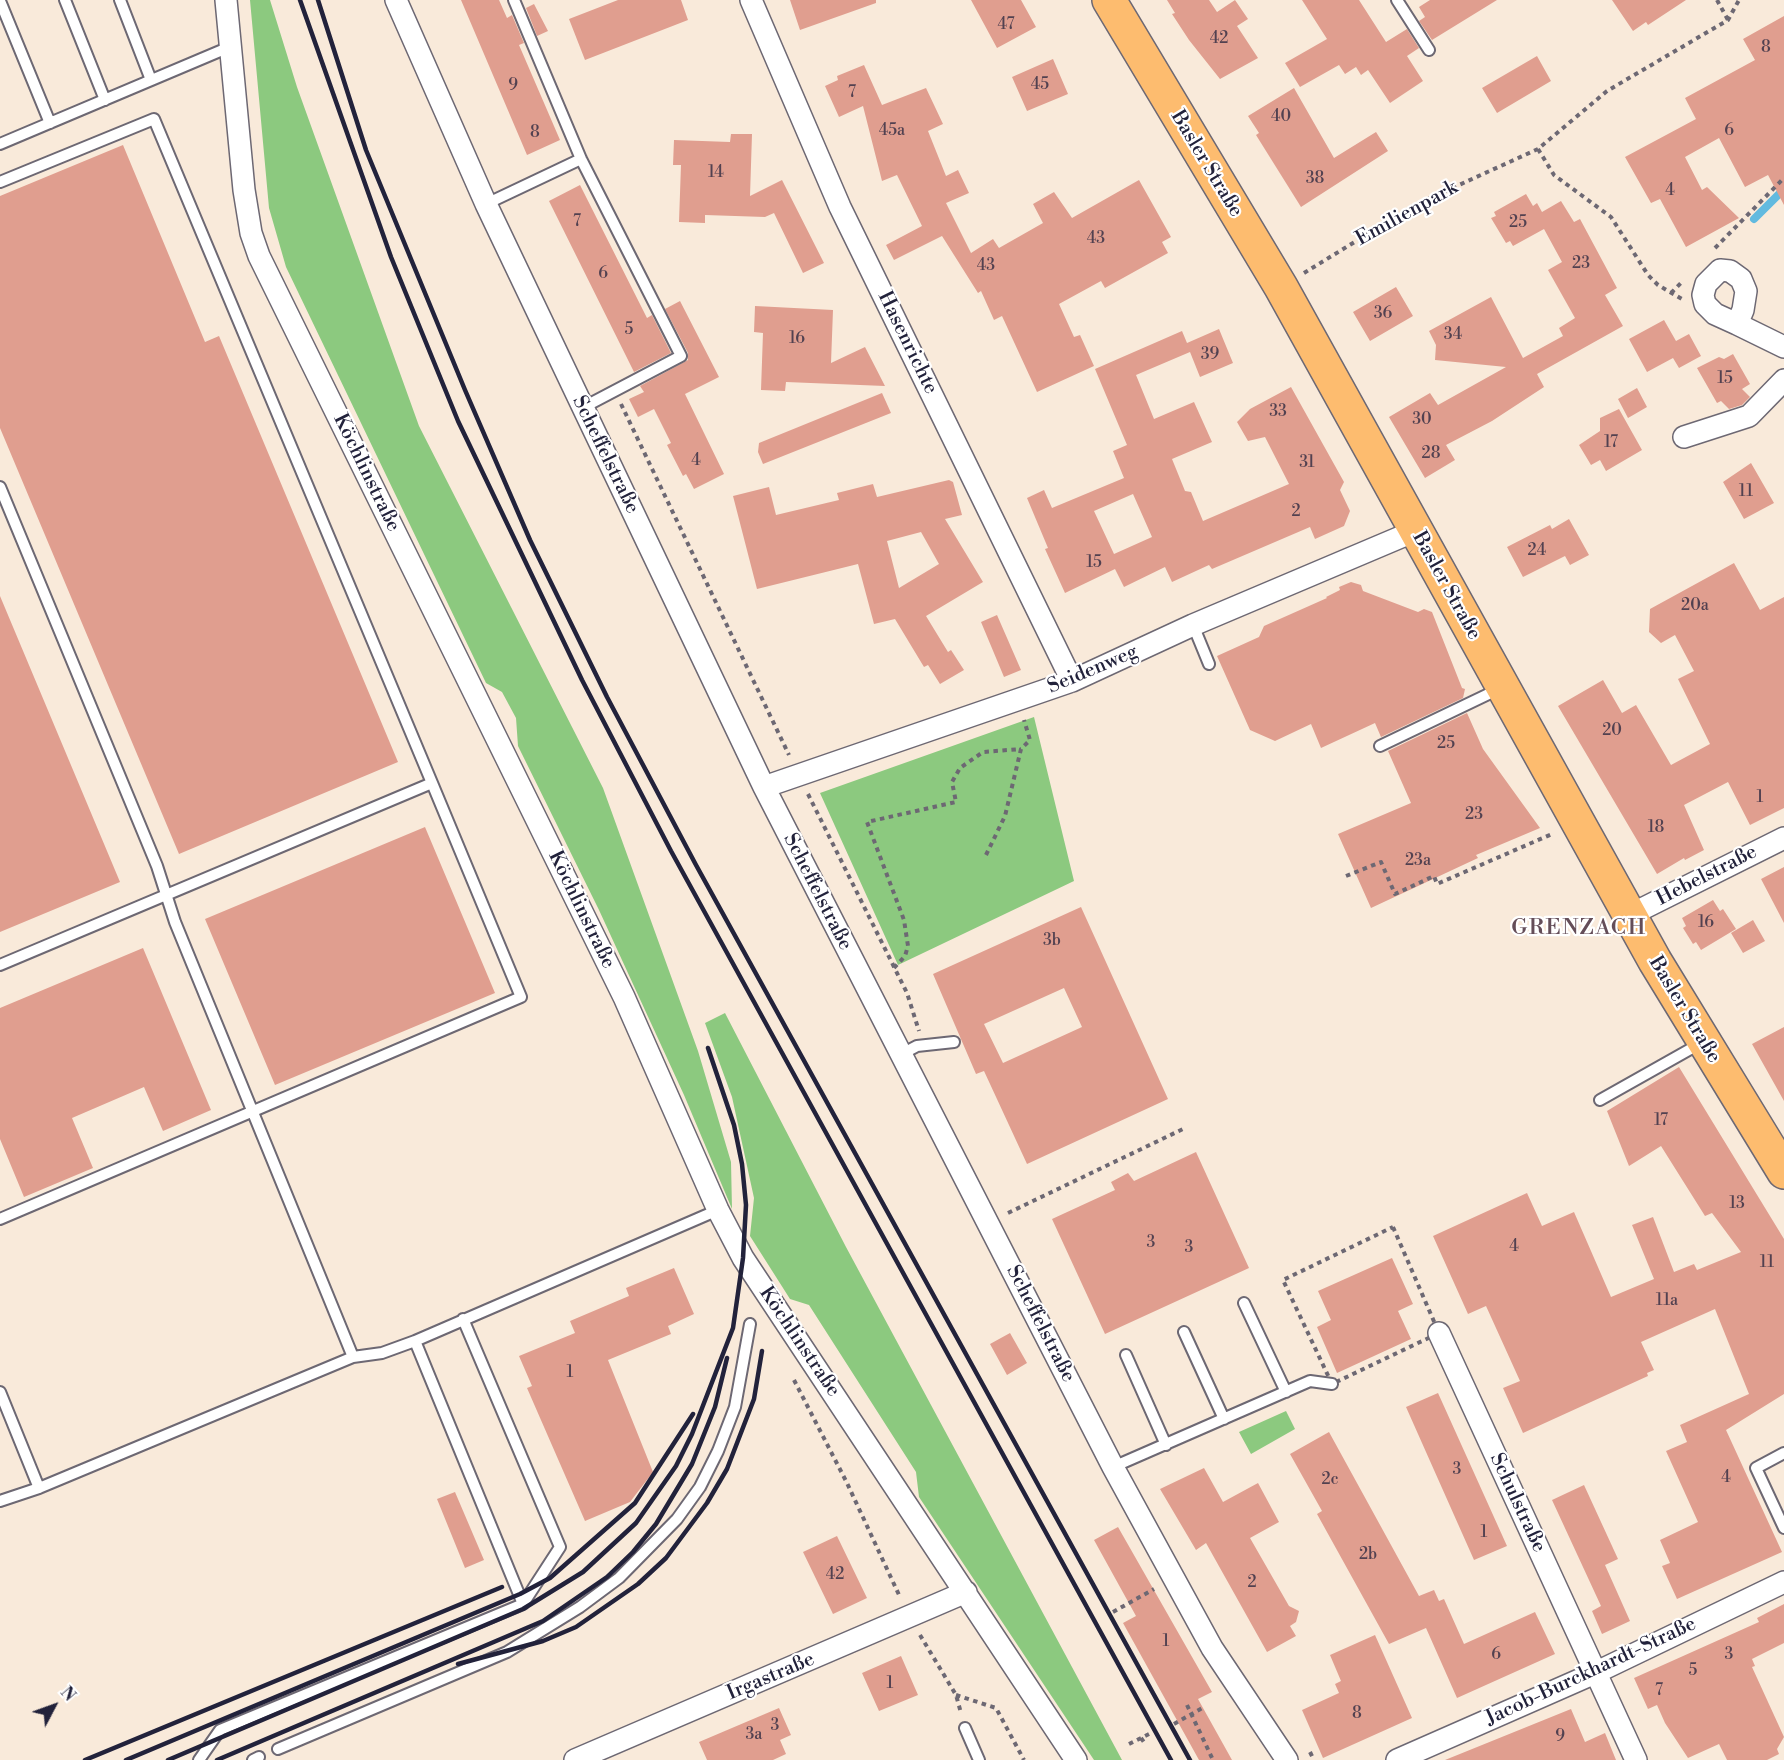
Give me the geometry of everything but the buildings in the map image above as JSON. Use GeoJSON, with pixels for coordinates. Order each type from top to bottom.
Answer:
{"type":"FeatureCollection","features":[{"type":"Feature","properties":{"kind":"main road","name":"Basler Straße"},"geometry":{"type":"LineString","coordinates":[[1109,0],[1281,287],[1630,915],[1703,1042],[1784,1172]]}},
{"type":"Feature","properties":{"kind":"street","name":"Köchlinstraße"},"geometry":{"type":"LineString","coordinates":[[226,0],[244,190],[251,233],[259,256],[624,997],[718,1210],[743,1258],[1076,1760]]}},
{"type":"Feature","properties":{"kind":"street","name":"Scheffelstraße"},"geometry":{"type":"LineString","coordinates":[[396,0],[486,204],[581,408],[764,787],[908,1051],[988,1222],[1113,1467],[1212,1648],[1287,1760]]}},
{"type":"Feature","properties":{"kind":"street","name":"Hasenrichte"},"geometry":{"type":"LineString","coordinates":[[751,0],[840,207],[1072,681]]}},
{"type":"Feature","properties":{"kind":"street"},"geometry":{"type":"LineString","coordinates":[[1737,324],[1743,310],[1746,291],[1741,279],[1730,271],[1720,270],[1707,284],[1703,295],[1705,304],[1715,314],[1784,346]]}},
{"type":"Feature","properties":{"kind":"street"},"geometry":{"type":"LineString","coordinates":[[1684,437],[1749,416],[1784,380]]}},
{"type":"Feature","properties":{"kind":"street","name":"Seidenweg"},"geometry":{"type":"LineString","coordinates":[[764,787],[1072,681],[1193,625],[1415,531]]}},
{"type":"Feature","properties":{"kind":"street","name":"Hebelstraße"},"geometry":{"type":"LineString","coordinates":[[1630,915],[1784,838]]}},
{"type":"Feature","properties":{"kind":"street","name":"Schulstraße"},"geometry":{"type":"LineString","coordinates":[[1439,1333],[1636,1760]]}},
{"type":"Feature","properties":{"kind":"street","name":"Jacob-Burckhardt-Straße"},"geometry":{"type":"LineString","coordinates":[[1397,1760],[1595,1673],[1784,1582]]}},
{"type":"Feature","properties":{"kind":"street","name":"Irgastraße"},"geometry":{"type":"LineString","coordinates":[[575,1760],[966,1592]]}},
{"type":"Feature","properties":{"kind":"lane"},"geometry":{"type":"LineString","coordinates":[[65,0],[105,100]]}},
{"type":"Feature","properties":{"kind":"lane"},"geometry":{"type":"LineString","coordinates":[[120,0],[151,80]]}},
{"type":"Feature","properties":{"kind":"lane"},"geometry":{"type":"LineString","coordinates":[[513,0],[581,159],[681,356],[581,408]]}},
{"type":"Feature","properties":{"kind":"lane"},"geometry":{"type":"LineString","coordinates":[[1397,0],[1429,50]]}},
{"type":"Feature","properties":{"kind":"lane"},"geometry":{"type":"LineString","coordinates":[[0,1],[50,123]]}},
{"type":"Feature","properties":{"kind":"lane"},"geometry":{"type":"LineString","coordinates":[[0,144],[232,46]]}},
{"type":"Feature","properties":{"kind":"lane"},"geometry":{"type":"LineString","coordinates":[[0,182],[153,119],[521,997],[0,1219]]}},
{"type":"Feature","properties":{"kind":"lane"},"geometry":{"type":"LineString","coordinates":[[486,204],[581,159]]}},
{"type":"Feature","properties":{"kind":"lane"},"geometry":{"type":"LineString","coordinates":[[0,487],[354,1357]]}},
{"type":"Feature","properties":{"kind":"lane"},"geometry":{"type":"LineString","coordinates":[[1193,625],[1209,664]]}},
{"type":"Feature","properties":{"kind":"lane"},"geometry":{"type":"LineString","coordinates":[[1380,746],[1502,688]]}},
{"type":"Feature","properties":{"kind":"lane"},"geometry":{"type":"LineString","coordinates":[[0,965],[432,783]]}},
{"type":"Feature","properties":{"kind":"lane"},"geometry":{"type":"LineString","coordinates":[[908,1051],[954,1042]]}},
{"type":"Feature","properties":{"kind":"lane"},"geometry":{"type":"LineString","coordinates":[[1600,1100],[1703,1042]]}},
{"type":"Feature","properties":{"kind":"lane"},"geometry":{"type":"LineString","coordinates":[[0,1501],[39,1488],[354,1357],[382,1353],[415,1341],[718,1210]]}},
{"type":"Feature","properties":{"kind":"lane"},"geometry":{"type":"LineString","coordinates":[[1244,1303],[1286,1392]]}},
{"type":"Feature","properties":{"kind":"lane"},"geometry":{"type":"LineString","coordinates":[[199,1760],[220,1730],[523,1604],[560,1547],[463,1319]]}},
{"type":"Feature","properties":{"kind":"lane"},"geometry":{"type":"LineString","coordinates":[[278,1749],[507,1652],[580,1608],[619,1578],[677,1519],[700,1487],[718,1451],[735,1407],[750,1324]]}},
{"type":"Feature","properties":{"kind":"lane"},"geometry":{"type":"LineString","coordinates":[[1184,1332],[1224,1419]]}},
{"type":"Feature","properties":{"kind":"lane"},"geometry":{"type":"LineString","coordinates":[[415,1341],[523,1604]]}},
{"type":"Feature","properties":{"kind":"lane"},"geometry":{"type":"LineString","coordinates":[[1126,1355],[1166,1444]]}},
{"type":"Feature","properties":{"kind":"lane"},"geometry":{"type":"LineString","coordinates":[[1113,1467],[1310,1381],[1332,1384]]}},
{"type":"Feature","properties":{"kind":"lane"},"geometry":{"type":"LineString","coordinates":[[0,1392],[39,1488]]}},
{"type":"Feature","properties":{"kind":"lane"},"geometry":{"type":"LineString","coordinates":[[1784,1453],[1756,1468],[1784,1528]]}},
{"type":"Feature","properties":{"kind":"lane"},"geometry":{"type":"LineString","coordinates":[[965,1728],[980,1760]]}},
{"type":"Feature","properties":{"kind":"path"},"geometry":{"type":"LineString","coordinates":[[1717,0],[1728,20]]}},
{"type":"Feature","properties":{"kind":"path"},"geometry":{"type":"LineString","coordinates":[[1728,20],[1739,1]]}},
{"type":"Feature","properties":{"kind":"path","name":"Emilienpark"},"geometry":{"type":"LineString","coordinates":[[1281,287],[1415,205],[1538,149],[1607,92],[1728,20]]}},
{"type":"Feature","properties":{"kind":"path"},"geometry":{"type":"LineString","coordinates":[[1538,149],[1554,175],[1611,216],[1648,275],[1671,293],[1715,314]]}},
{"type":"Feature","properties":{"kind":"path"},"geometry":{"type":"LineString","coordinates":[[1713,250],[1784,178]]}},
{"type":"Feature","properties":{"kind":"path"},"geometry":{"type":"LineString","coordinates":[[1671,293],[1688,276]]}},
{"type":"Feature","properties":{"kind":"path"},"geometry":{"type":"LineString","coordinates":[[614,392],[917,1019],[908,1051]]}},
{"type":"Feature","properties":{"kind":"path"},"geometry":{"type":"LineString","coordinates":[[986,855],[1005,816],[1021,749],[1030,740],[1018,700]]}},
{"type":"Feature","properties":{"kind":"path"},"geometry":{"type":"LineString","coordinates":[[894,968],[905,956],[908,946],[904,920],[867,822],[956,802],[952,782],[960,768],[983,752],[1021,749]]}},
{"type":"Feature","properties":{"kind":"path"},"geometry":{"type":"LineString","coordinates":[[1346,876],[1381,862],[1395,894],[1434,876],[1437,884],[1578,822]]}},
{"type":"Feature","properties":{"kind":"path"},"geometry":{"type":"LineString","coordinates":[[988,1222],[1183,1129]]}},
{"type":"Feature","properties":{"kind":"path"},"geometry":{"type":"LineString","coordinates":[[1393,1227],[1439,1333],[1332,1384],[1283,1280],[1393,1227]]}},
{"type":"Feature","properties":{"kind":"path"},"geometry":{"type":"LineString","coordinates":[[791,1374],[847,1483],[910,1618],[956,1695],[996,1708],[1024,1760]]}},
{"type":"Feature","properties":{"kind":"path"},"geometry":{"type":"LineString","coordinates":[[1113,1612],[1157,1588]]}},
{"type":"Feature","properties":{"kind":"path"},"geometry":{"type":"LineString","coordinates":[[1188,1705],[1213,1760]]}},
{"type":"Feature","properties":{"kind":"path"},"geometry":{"type":"LineString","coordinates":[[1174,1724],[1203,1707]]}},
{"type":"Feature","properties":{"kind":"path"},"geometry":{"type":"LineString","coordinates":[[1129,1744],[1149,1734]]}},
{"type":"Feature","properties":{"kind":"path"},"geometry":{"type":"LineString","coordinates":[[1141,1738],[1146,1745]]}},
{"type":"Feature","properties":{"kind":"green space"},"geometry":{"type":"Polygon","coordinates":[[[250,0],[270,0],[297,87],[419,426],[603,788],[698,1051],[731,1162],[732,1209],[684,1095],[599,910],[518,746],[516,718],[502,692],[486,683],[286,267],[269,208],[250,0]]]}},
{"type":"Feature","properties":{"kind":"green space"},"geometry":{"type":"Polygon","coordinates":[[[1034,717],[1074,881],[898,965],[820,793],[1034,717]]]}},
{"type":"Feature","properties":{"kind":"green space"},"geometry":{"type":"Polygon","coordinates":[[[725,1013],[846,1247],[1122,1760],[1094,1760],[919,1497],[916,1472],[809,1305],[790,1299],[750,1236],[754,1198],[732,1097],[705,1023],[725,1013]]]}},
{"type":"Feature","properties":{"kind":"green space"},"geometry":{"type":"Polygon","coordinates":[[[1286,1411],[1295,1429],[1251,1454],[1239,1432],[1286,1411]]]}},
{"type":"Feature","properties":{"kind":"waterway"},"geometry":{"type":"LineString","coordinates":[[1754,219],[1784,189]]}},
{"type":"Feature","properties":{"kind":"railway"},"geometry":{"type":"LineString","coordinates":[[300,0],[391,257],[458,421],[582,680],[671,851],[1171,1760]]}},
{"type":"Feature","properties":{"kind":"railway"},"geometry":{"type":"LineString","coordinates":[[318,0],[366,150],[465,390],[530,540],[607,697],[696,865],[1190,1760]]}},
{"type":"Feature","properties":{"kind":"railway"},"geometry":{"type":"LineString","coordinates":[[168,1760],[523,1609],[583,1572],[636,1523],[676,1466],[692,1434],[733,1328],[743,1258],[746,1205],[742,1164],[734,1125],[708,1048]]}},
{"type":"Feature","properties":{"kind":"railway"},"geometry":{"type":"LineString","coordinates":[[458,1664],[543,1641],[576,1627],[638,1584],[666,1558],[707,1503],[727,1469],[754,1399],[762,1351]]}},
{"type":"Feature","properties":{"kind":"railway"},"geometry":{"type":"LineString","coordinates":[[217,1760],[543,1621],[607,1577],[633,1552],[656,1524],[692,1464],[715,1407],[727,1358]]}},
{"type":"Feature","properties":{"kind":"railway"},"geometry":{"type":"LineString","coordinates":[[126,1760],[520,1594],[550,1578],[635,1503],[693,1414]]}},
{"type":"Feature","properties":{"kind":"railway"},"geometry":{"type":"LineString","coordinates":[[85,1760],[502,1587]]}},
{"type":"Feature","properties":{"kind":"district","name":"GRENZACH"},"geometry":{"type":"Point","coordinates":[1579,929]}}]}
